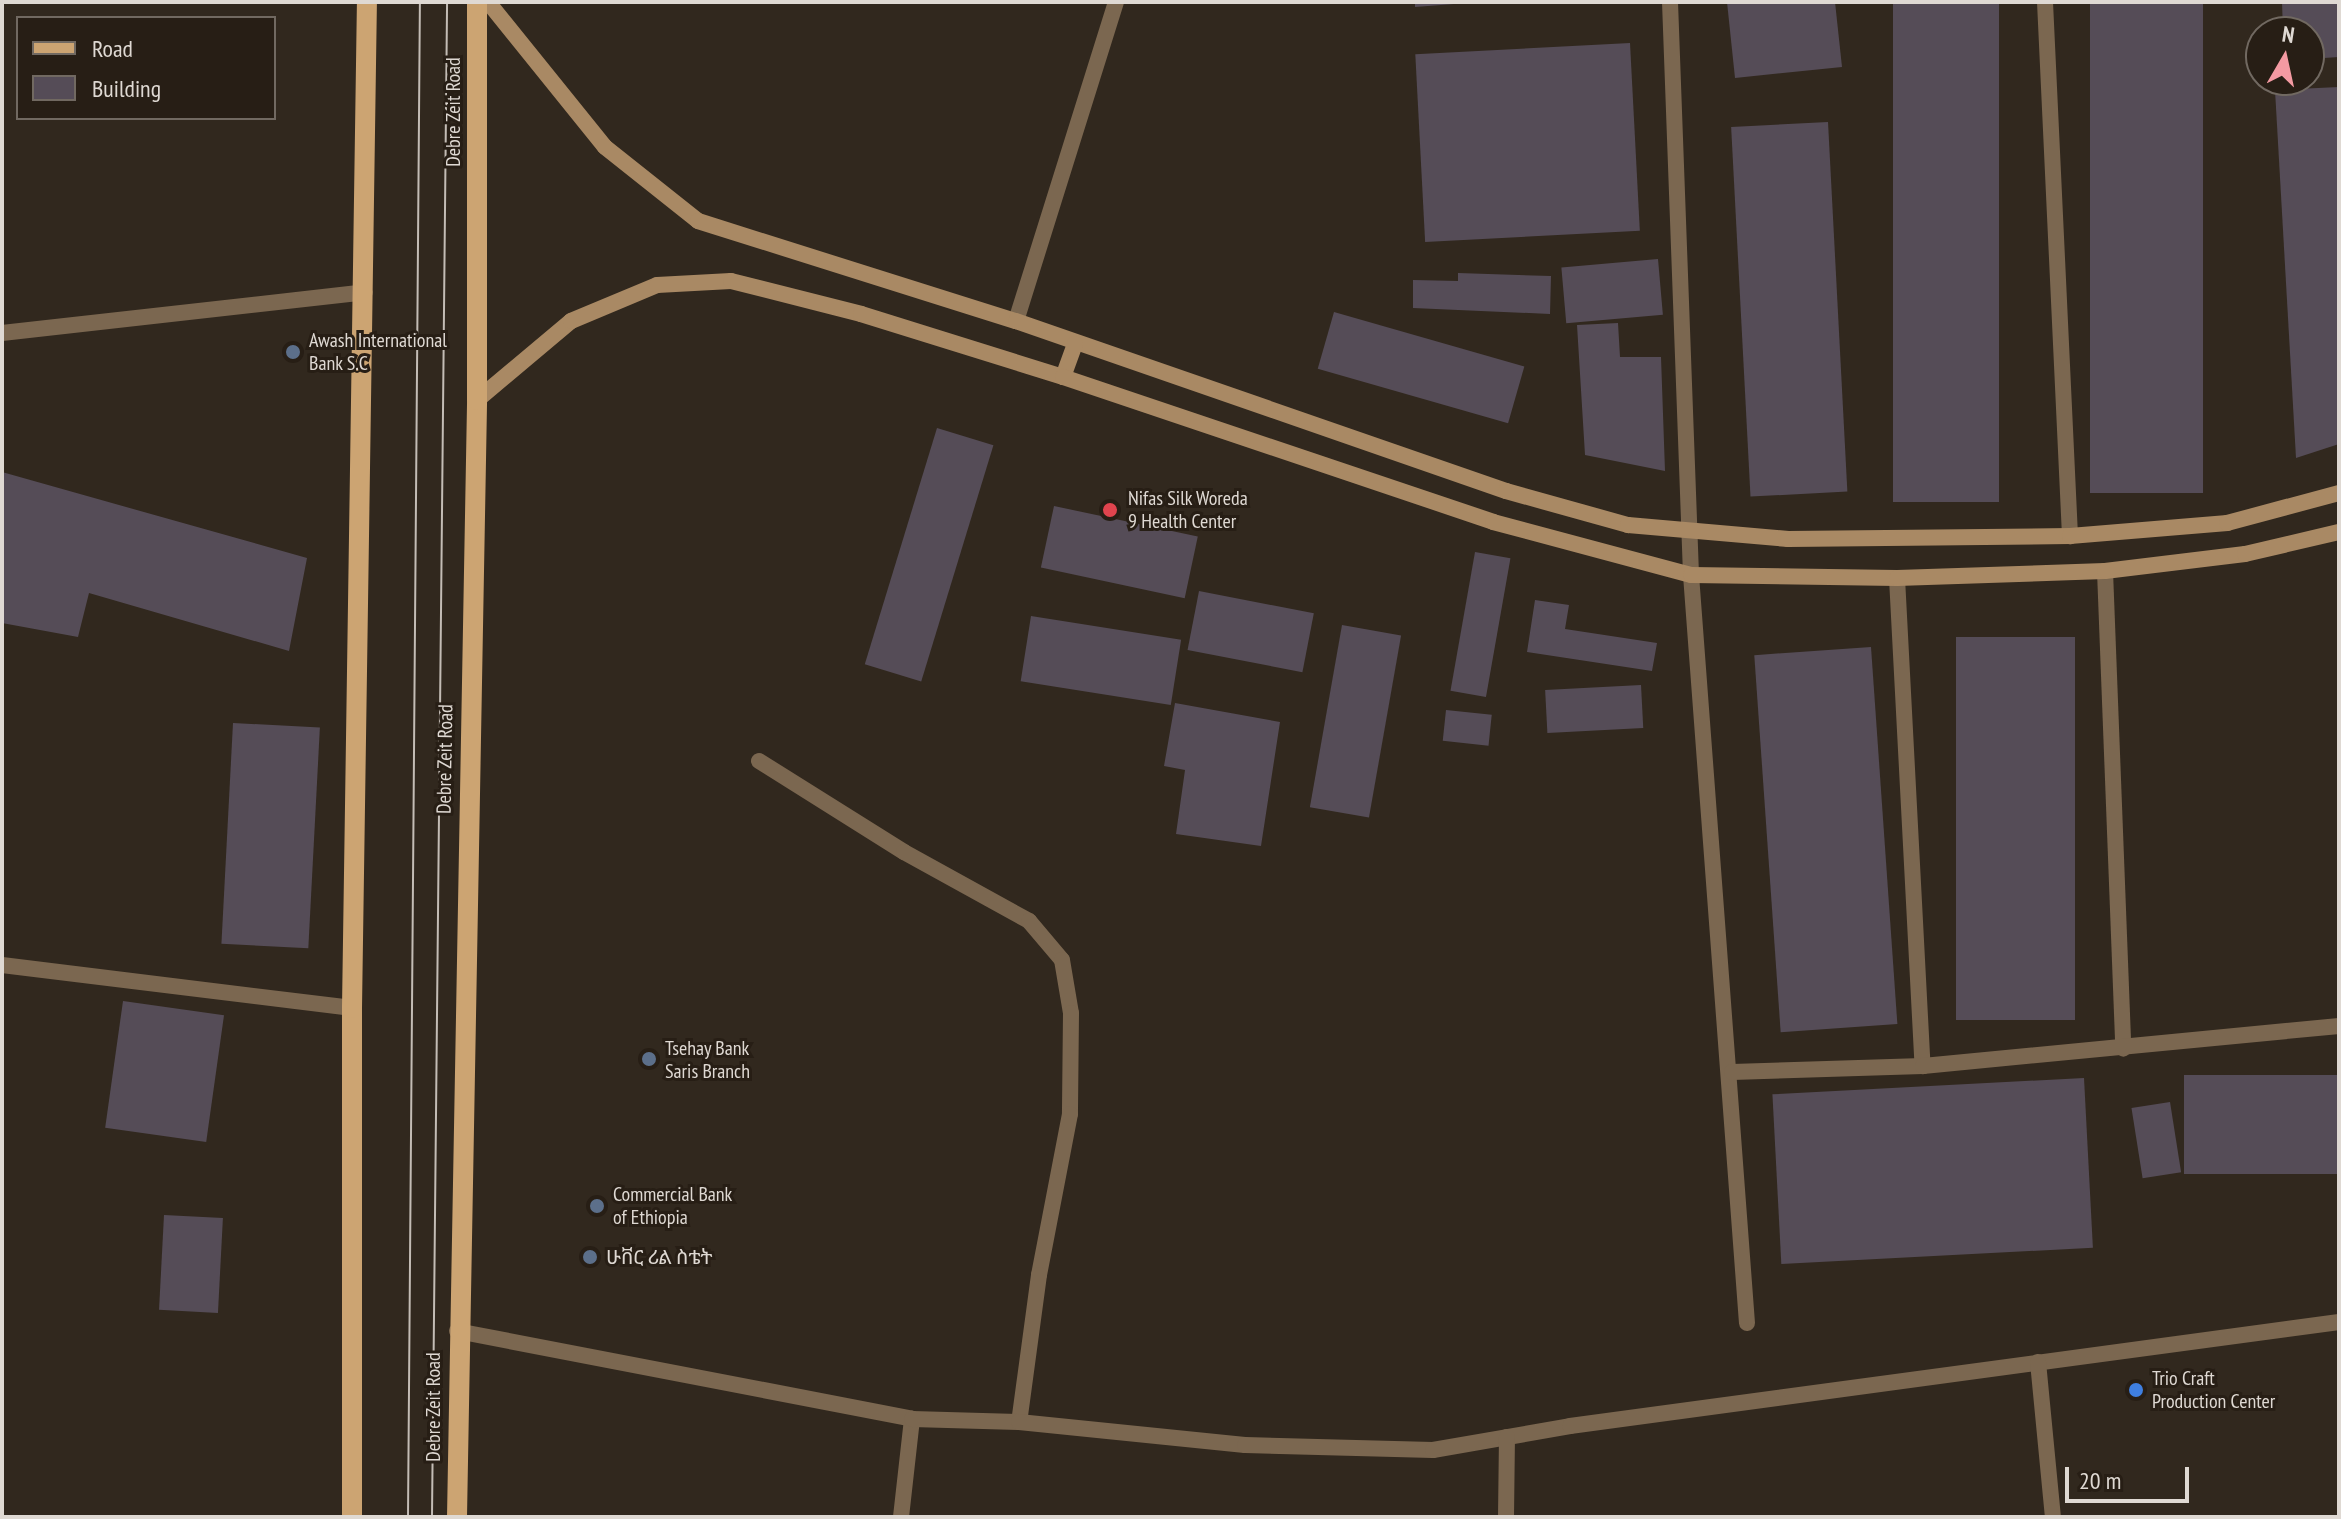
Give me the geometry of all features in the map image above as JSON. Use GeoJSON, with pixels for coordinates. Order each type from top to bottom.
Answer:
{"type":"FeatureCollection","features":[{"type":"Feature","properties":{"kind":"main road"},"geometry":{"type":"LineString","coordinates":[[352,1517],[352,1008],[367,2]]}},
{"type":"Feature","properties":{"kind":"main road","name":"Debre Zeit Road"},"geometry":{"type":"LineString","coordinates":[[457,1517],[457,1331],[477,400],[477,2]]}},
{"type":"Feature","properties":{"kind":"street"},"geometry":{"type":"LineString","coordinates":[[488,2],[605,147],[698,221],[1016,321],[1506,491],[1628,525],[1691,535],[1788,539],[2070,536],[2227,523],[2339,493]]}},
{"type":"Feature","properties":{"kind":"street"},"geometry":{"type":"LineString","coordinates":[[1016,321],[1116,2]]}},
{"type":"Feature","properties":{"kind":"street"},"geometry":{"type":"LineString","coordinates":[[1670,2],[1691,575],[1732,1072],[1747,1323]]}},
{"type":"Feature","properties":{"kind":"street"},"geometry":{"type":"LineString","coordinates":[[2045,2],[2070,536]]}},
{"type":"Feature","properties":{"kind":"street"},"geometry":{"type":"LineString","coordinates":[[477,400],[571,321],[657,285],[731,281],[861,314],[1063,377],[1493,522],[1691,575],[1897,578],[2105,571],[2245,554],[2339,532]]}},
{"type":"Feature","properties":{"kind":"street"},"geometry":{"type":"LineString","coordinates":[[2,333],[365,292]]}},
{"type":"Feature","properties":{"kind":"street"},"geometry":{"type":"LineString","coordinates":[[1063,377],[1075,344]]}},
{"type":"Feature","properties":{"kind":"street"},"geometry":{"type":"LineString","coordinates":[[2105,571],[2123,1049]]}},
{"type":"Feature","properties":{"kind":"street"},"geometry":{"type":"LineString","coordinates":[[1897,578],[1923,1066]]}},
{"type":"Feature","properties":{"kind":"street"},"geometry":{"type":"LineString","coordinates":[[759,761],[904,852],[1029,921],[1062,960],[1071,1013],[1070,1114],[1039,1275],[1019,1422]]}},
{"type":"Feature","properties":{"kind":"street"},"geometry":{"type":"LineString","coordinates":[[2,965],[352,1008]]}},
{"type":"Feature","properties":{"kind":"street"},"geometry":{"type":"LineString","coordinates":[[1732,1072],[1923,1066],[2339,1026]]}},
{"type":"Feature","properties":{"kind":"street"},"geometry":{"type":"LineString","coordinates":[[457,1331],[912,1419],[1019,1422],[1292,1446],[1433,1450],[1507,1437],[2339,1322]]}},
{"type":"Feature","properties":{"kind":"street"},"geometry":{"type":"LineString","coordinates":[[2038,1362],[2053,1517]]}},
{"type":"Feature","properties":{"kind":"street"},"geometry":{"type":"LineString","coordinates":[[901,1517],[912,1419]]}},
{"type":"Feature","properties":{"kind":"street"},"geometry":{"type":"LineString","coordinates":[[1506,1517],[1507,1437]]}},
{"type":"Feature","properties":{"kind":"building"},"geometry":{"type":"Polygon","coordinates":[[[1415,2],[1454,2],[1454,4],[1415,7],[1415,2]]]}},
{"type":"Feature","properties":{"kind":"building"},"geometry":{"type":"Polygon","coordinates":[[[1727,2],[1835,2],[1842,67],[1735,78],[1727,2]]]}},
{"type":"Feature","properties":{"kind":"building"},"geometry":{"type":"Polygon","coordinates":[[[1893,2],[1999,2],[1999,502],[1893,502],[1893,2]]]}},
{"type":"Feature","properties":{"kind":"building"},"geometry":{"type":"Polygon","coordinates":[[[2090,2],[2203,2],[2203,493],[2090,493],[2090,2]]]}},
{"type":"Feature","properties":{"kind":"building"},"geometry":{"type":"Polygon","coordinates":[[[2282,2],[2339,2],[2339,57],[2325,58],[2325,16],[2282,16],[2282,2]]]}},
{"type":"Feature","properties":{"kind":"building"},"geometry":{"type":"Polygon","coordinates":[[[1630,43],[1640,231],[1425,242],[1415,54],[1630,43]]]}},
{"type":"Feature","properties":{"kind":"building"},"geometry":{"type":"Polygon","coordinates":[[[2339,87],[2339,444],[2296,458],[2275,96],[2325,96],[2325,88],[2339,87]]]}},
{"type":"Feature","properties":{"kind":"building"},"geometry":{"type":"Polygon","coordinates":[[[1828,122],[1847,491],[1750,497],[1731,127],[1828,122]]]}},
{"type":"Feature","properties":{"kind":"building"},"geometry":{"type":"Polygon","coordinates":[[[1658,259],[1663,315],[1566,323],[1561,267],[1658,259]]]}},
{"type":"Feature","properties":{"kind":"building"},"geometry":{"type":"Polygon","coordinates":[[[1458,273],[1551,276],[1550,314],[1413,308],[1413,280],[1458,281],[1458,273]]]}},
{"type":"Feature","properties":{"kind":"building"},"geometry":{"type":"Polygon","coordinates":[[[1334,312],[1524,367],[1508,423],[1318,369],[1334,312]]]}},
{"type":"Feature","properties":{"kind":"building"},"geometry":{"type":"Polygon","coordinates":[[[1618,323],[1620,357],[1661,357],[1665,471],[1585,455],[1577,325],[1618,323]]]}},
{"type":"Feature","properties":{"kind":"building"},"geometry":{"type":"Polygon","coordinates":[[[937,428],[993,445],[921,681],[865,664],[937,428]]]}},
{"type":"Feature","properties":{"kind":"building"},"geometry":{"type":"Polygon","coordinates":[[[2,472],[307,558],[289,651],[89,593],[78,637],[2,623],[2,472]]]}},
{"type":"Feature","properties":{"kind":"building"},"geometry":{"type":"Polygon","coordinates":[[[1054,506],[1198,537],[1185,598],[1041,568],[1054,506]]]}},
{"type":"Feature","properties":{"kind":"building"},"geometry":{"type":"Polygon","coordinates":[[[1475,552],[1510,558],[1486,697],[1451,691],[1475,552]]]}},
{"type":"Feature","properties":{"kind":"building"},"geometry":{"type":"Polygon","coordinates":[[[1199,591],[1314,613],[1302,672],[1188,650],[1199,591]]]}},
{"type":"Feature","properties":{"kind":"building"},"geometry":{"type":"Polygon","coordinates":[[[1535,600],[1569,605],[1565,629],[1657,643],[1652,671],[1527,652],[1535,600]]]}},
{"type":"Feature","properties":{"kind":"building"},"geometry":{"type":"Polygon","coordinates":[[[1031,616],[1181,640],[1171,705],[1021,681],[1031,616]]]}},
{"type":"Feature","properties":{"kind":"building"},"geometry":{"type":"Polygon","coordinates":[[[1342,625],[1401,635],[1369,818],[1310,807],[1342,625]]]}},
{"type":"Feature","properties":{"kind":"building"},"geometry":{"type":"Polygon","coordinates":[[[1956,637],[2075,637],[2075,1020],[1956,1020],[1956,637]]]}},
{"type":"Feature","properties":{"kind":"building"},"geometry":{"type":"Polygon","coordinates":[[[1871,647],[1897,1024],[1781,1032],[1754,655],[1871,647]]]}},
{"type":"Feature","properties":{"kind":"building"},"geometry":{"type":"Polygon","coordinates":[[[1641,685],[1643,728],[1547,733],[1545,690],[1641,685]]]}},
{"type":"Feature","properties":{"kind":"building"},"geometry":{"type":"Polygon","coordinates":[[[1175,703],[1280,722],[1261,846],[1176,834],[1185,770],[1164,766],[1175,703]]]}},
{"type":"Feature","properties":{"kind":"building"},"geometry":{"type":"Polygon","coordinates":[[[1446,710],[1492,715],[1489,746],[1443,741],[1446,710]]]}},
{"type":"Feature","properties":{"kind":"building"},"geometry":{"type":"Polygon","coordinates":[[[233,723],[320,728],[308,948],[221,944],[233,723]]]}},
{"type":"Feature","properties":{"kind":"building"},"geometry":{"type":"Polygon","coordinates":[[[123,1001],[224,1015],[206,1142],[105,1128],[123,1001]]]}},
{"type":"Feature","properties":{"kind":"building"},"geometry":{"type":"Polygon","coordinates":[[[2184,1075],[2339,1075],[2339,1174],[2184,1174],[2184,1075]]]}},
{"type":"Feature","properties":{"kind":"building"},"geometry":{"type":"Polygon","coordinates":[[[2084,1078],[2093,1248],[1781,1264],[1772,1094],[2084,1078]]]}},
{"type":"Feature","properties":{"kind":"building"},"geometry":{"type":"Polygon","coordinates":[[[2170,1102],[2181,1172],[2143,1178],[2131,1108],[2170,1102]]]}},
{"type":"Feature","properties":{"kind":"building"},"geometry":{"type":"Polygon","coordinates":[[[164,1215],[223,1218],[218,1313],[159,1310],[164,1215]]]}},
{"type":"Feature","properties":{"kind":"tram line"},"geometry":{"type":"LineString","coordinates":[[408,1517],[420,2]]}},
{"type":"Feature","properties":{"kind":"tram line"},"geometry":{"type":"LineString","coordinates":[[432,1517],[447,2]]}},
{"type":"Feature","properties":{"kind":"place","name":"Awash International Bank S.C"},"geometry":{"type":"Point","coordinates":[293,352]}},
{"type":"Feature","properties":{"kind":"place","name":"Nifas Silk Woreda 9 Health Center"},"geometry":{"type":"Point","coordinates":[1110,510]}},
{"type":"Feature","properties":{"kind":"place","name":"Tsehay Bank Saris Branch"},"geometry":{"type":"Point","coordinates":[649,1059]}},
{"type":"Feature","properties":{"kind":"place","name":"Commercial Bank of Ethiopia"},"geometry":{"type":"Point","coordinates":[597,1206]}},
{"type":"Feature","properties":{"kind":"place","name":"ሁቨር ሪል ስቴት"},"geometry":{"type":"Point","coordinates":[590,1257]}},
{"type":"Feature","properties":{"kind":"place","name":"Trio Craft Production Center"},"geometry":{"type":"Point","coordinates":[2136,1390]}}]}
